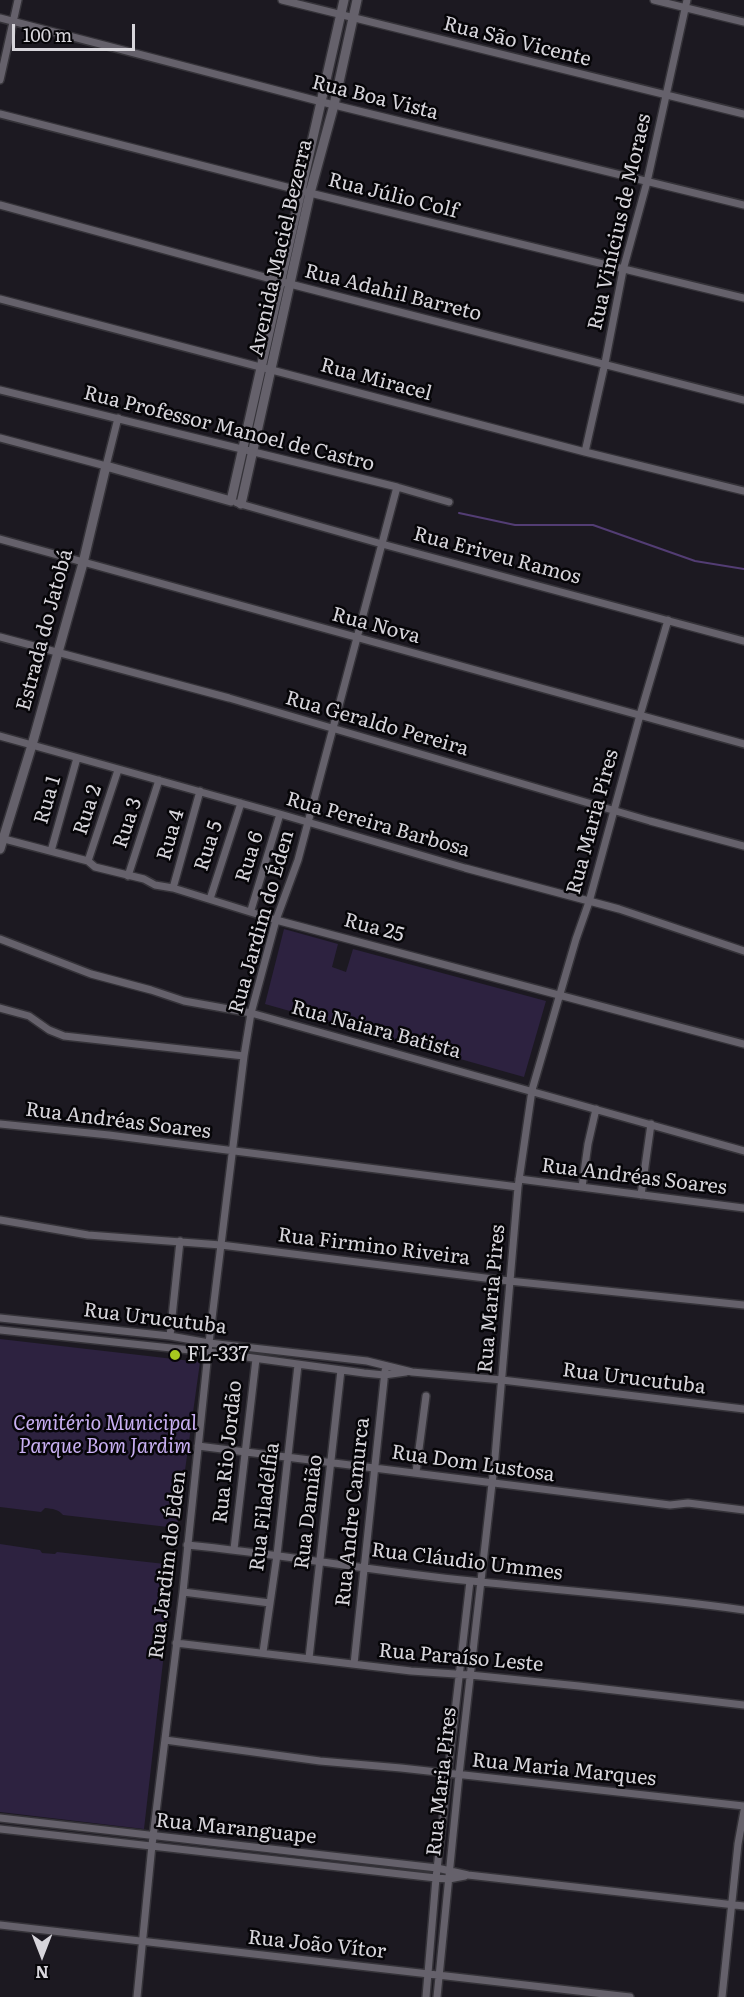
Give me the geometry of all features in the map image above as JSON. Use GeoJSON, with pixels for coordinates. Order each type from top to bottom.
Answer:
{"type":"FeatureCollection","features":[{"type":"Feature","properties":{"kind":"street"},"geometry":{"type":"LineString","coordinates":[[0,80],[18,0]]}},
{"type":"Feature","properties":{"kind":"street","name":"Rua São Vicente"},"geometry":{"type":"LineString","coordinates":[[282,0],[744,114]]}},
{"type":"Feature","properties":{"kind":"street","name":"Avenida Maciel Bezerra"},"geometry":{"type":"LineString","coordinates":[[231,501],[266,369],[344,0]]}},
{"type":"Feature","properties":{"kind":"street","name":"Avenida Maciel Bezerra"},"geometry":{"type":"LineString","coordinates":[[305,191],[334,105],[357,0]]}},
{"type":"Feature","properties":{"kind":"street"},"geometry":{"type":"LineString","coordinates":[[654,0],[686,4],[744,22]]}},
{"type":"Feature","properties":{"kind":"street","name":"Rua Vinícius de Moraes"},"geometry":{"type":"LineString","coordinates":[[585,452],[623,270],[647,182],[686,4]]}},
{"type":"Feature","properties":{"kind":"street","name":"Rua Boa Vista"},"geometry":{"type":"LineString","coordinates":[[0,18],[322,102],[744,205]]}},
{"type":"Feature","properties":{"kind":"street","name":"Rua Júlio Colf"},"geometry":{"type":"LineString","coordinates":[[0,114],[623,270],[744,298]]}},
{"type":"Feature","properties":{"kind":"street","name":"Rua Adahil Barreto"},"geometry":{"type":"LineString","coordinates":[[0,205],[285,283],[744,400]]}},
{"type":"Feature","properties":{"kind":"street","name":"Rua Miracel"},"geometry":{"type":"LineString","coordinates":[[0,299],[585,452],[744,491]]}},
{"type":"Feature","properties":{"kind":"street","name":"Avenida Maciel Bezerra"},"geometry":{"type":"LineString","coordinates":[[241,504],[254,451],[266,369]]}},
{"type":"Feature","properties":{"kind":"street","name":"Rua Professor Manoel de Castro"},"geometry":{"type":"LineString","coordinates":[[0,390],[254,451],[449,502]]}},
{"type":"Feature","properties":{"kind":"street","name":"Estrada do Jatobá"},"geometry":{"type":"LineString","coordinates":[[0,849],[1,838],[32,745],[82,563],[117,418]]}},
{"type":"Feature","properties":{"kind":"street"},"geometry":{"type":"LineString","coordinates":[[0,438],[231,501]]}},
{"type":"Feature","properties":{"kind":"street","name":"Rua Jardim do Éden"},"geometry":{"type":"LineString","coordinates":[[137,1997],[153,1836],[183,1592],[221,1245],[251,1013],[276,920],[298,860],[397,487]]}},
{"type":"Feature","properties":{"kind":"street","name":"Rua Eriveu Ramos"},"geometry":{"type":"LineString","coordinates":[[231,501],[744,641]]}},
{"type":"Feature","properties":{"kind":"street","name":"Rua Nova"},"geometry":{"type":"LineString","coordinates":[[0,539],[744,744]]}},
{"type":"Feature","properties":{"kind":"street","name":"Rua Maria Pires"},"geometry":{"type":"LineString","coordinates":[[437,1997],[480,1582],[493,1484],[519,1183],[532,1090],[589,902],[668,620]]}},
{"type":"Feature","properties":{"kind":"street","name":"Rua Geraldo Pereira"},"geometry":{"type":"LineString","coordinates":[[0,637],[229,698],[650,821],[744,846]]}},
{"type":"Feature","properties":{"kind":"street","name":"Rua Pereira Barbosa"},"geometry":{"type":"LineString","coordinates":[[0,736],[619,909],[744,951]]}},
{"type":"Feature","properties":{"kind":"street","name":"Rua 1"},"geometry":{"type":"LineString","coordinates":[[51,851],[77,758]]}},
{"type":"Feature","properties":{"kind":"street","name":"Rua 2"},"geometry":{"type":"LineString","coordinates":[[88,861],[118,770]]}},
{"type":"Feature","properties":{"kind":"street","name":"Rua 3"},"geometry":{"type":"LineString","coordinates":[[128,876],[159,780]]}},
{"type":"Feature","properties":{"kind":"street","name":"Rua 4"},"geometry":{"type":"LineString","coordinates":[[173,888],[200,791]]}},
{"type":"Feature","properties":{"kind":"street","name":"Rua 5"},"geometry":{"type":"LineString","coordinates":[[210,899],[240,803]]}},
{"type":"Feature","properties":{"kind":"street","name":"Rua 6"},"geometry":{"type":"LineString","coordinates":[[251,910],[280,814]]}},
{"type":"Feature","properties":{"kind":"street","name":"Rua 25"},"geometry":{"type":"LineString","coordinates":[[1,838],[88,861],[95,867],[251,910],[276,920],[744,1044]]}},
{"type":"Feature","properties":{"kind":"street","name":"Rua Naiara Batista"},"geometry":{"type":"LineString","coordinates":[[0,939],[91,974],[184,1001],[251,1013],[744,1151]]}},
{"type":"Feature","properties":{"kind":"street"},"geometry":{"type":"LineString","coordinates":[[0,1008],[29,1016],[64,1036],[244,1056]]}},
{"type":"Feature","properties":{"kind":"street"},"geometry":{"type":"LineString","coordinates":[[582,1187],[588,1143],[596,1109]]}},
{"type":"Feature","properties":{"kind":"street","name":"Rua Andréas Soares"},"geometry":{"type":"LineString","coordinates":[[0,1124],[109,1135],[232,1152],[519,1183],[582,1187],[744,1208]]}},
{"type":"Feature","properties":{"kind":"street"},"geometry":{"type":"LineString","coordinates":[[641,1195],[651,1124]]}},
{"type":"Feature","properties":{"kind":"street","name":"Rua Firmino Riveira"},"geometry":{"type":"LineString","coordinates":[[0,1220],[88,1235],[221,1245],[509,1281],[744,1305]]}},
{"type":"Feature","properties":{"kind":"street"},"geometry":{"type":"LineString","coordinates":[[170,1336],[180,1241]]}},
{"type":"Feature","properties":{"kind":"street","name":"Rua Urucutuba"},"geometry":{"type":"LineString","coordinates":[[0,1318],[170,1336],[386,1364],[412,1371],[744,1409]]}},
{"type":"Feature","properties":{"kind":"street","name":"Rua Urucutuba"},"geometry":{"type":"LineString","coordinates":[[0,1330],[209,1352],[384,1375],[412,1371]]}},
{"type":"Feature","properties":{"kind":"street","name":"Rua Rio Jordão"},"geometry":{"type":"LineString","coordinates":[[234,1549],[256,1359]]}},
{"type":"Feature","properties":{"kind":"street","name":"Rua Andre Camurca"},"geometry":{"type":"LineString","coordinates":[[354,1664],[386,1364]]}},
{"type":"Feature","properties":{"kind":"street","name":"Rua Filadélfia"},"geometry":{"type":"LineString","coordinates":[[262,1652],[277,1555],[298,1365]]}},
{"type":"Feature","properties":{"kind":"street","name":"Rua Damião"},"geometry":{"type":"LineString","coordinates":[[309,1658],[342,1370]]}},
{"type":"Feature","properties":{"kind":"street"},"geometry":{"type":"LineString","coordinates":[[416,1472],[426,1396]]}},
{"type":"Feature","properties":{"kind":"street","name":"Rua Dom Lustosa"},"geometry":{"type":"LineString","coordinates":[[198,1446],[670,1505],[688,1503],[744,1510]]}},
{"type":"Feature","properties":{"kind":"street","name":"Rua Cláudio Ummes"},"geometry":{"type":"LineString","coordinates":[[187,1545],[234,1549],[470,1581],[652,1598],[744,1610]]}},
{"type":"Feature","properties":{"kind":"street","name":"Rua Maria Pires"},"geometry":{"type":"LineString","coordinates":[[426,1997],[437,1868],[470,1581]]}},
{"type":"Feature","properties":{"kind":"street"},"geometry":{"type":"LineString","coordinates":[[183,1592],[270,1603]]}},
{"type":"Feature","properties":{"kind":"street","name":"Rua Paraíso Leste"},"geometry":{"type":"LineString","coordinates":[[176,1643],[744,1705]]}},
{"type":"Feature","properties":{"kind":"street","name":"Rua Maria Marques"},"geometry":{"type":"LineString","coordinates":[[165,1740],[320,1761],[744,1806]]}},
{"type":"Feature","properties":{"kind":"street"},"geometry":{"type":"LineString","coordinates":[[722,1997],[738,1844],[744,1811]]}},
{"type":"Feature","properties":{"kind":"street","name":"Rua Maranguape"},"geometry":{"type":"LineString","coordinates":[[0,1818],[744,1906]]}},
{"type":"Feature","properties":{"kind":"street","name":"Rua Maranguape"},"geometry":{"type":"LineString","coordinates":[[0,1829],[436,1878],[449,1879],[468,1875]]}},
{"type":"Feature","properties":{"kind":"street","name":"Rua João Vítor"},"geometry":{"type":"LineString","coordinates":[[0,1925],[630,1997]]}},
{"type":"Feature","properties":{"kind":"green space"},"geometry":{"type":"Polygon","coordinates":[[[284,929],[338,944],[332,967],[346,972],[353,949],[546,1001],[524,1077],[265,1004],[284,929]]]}},
{"type":"Feature","properties":{"kind":"green space","name":"Cemitério Municipal Parque Bom Jardim"},"geometry":{"type":"Polygon","coordinates":[[[0,1339],[200,1362],[177,1528],[63,1515],[57,1510],[45,1508],[41,1512],[0,1507],[0,1339]]]}},
{"type":"Feature","properties":{"kind":"green space"},"geometry":{"type":"Polygon","coordinates":[[[0,1544],[40,1550],[42,1553],[55,1554],[57,1552],[174,1565],[144,1829],[0,1812],[0,1544]]]}},
{"type":"Feature","properties":{"kind":"waterway"},"geometry":{"type":"LineString","coordinates":[[459,513],[515,525],[593,525],[695,561],[744,569]]}},
{"type":"Feature","properties":{"kind":"place","name":"FL-337"},"geometry":{"type":"Point","coordinates":[175,1355]}}]}
